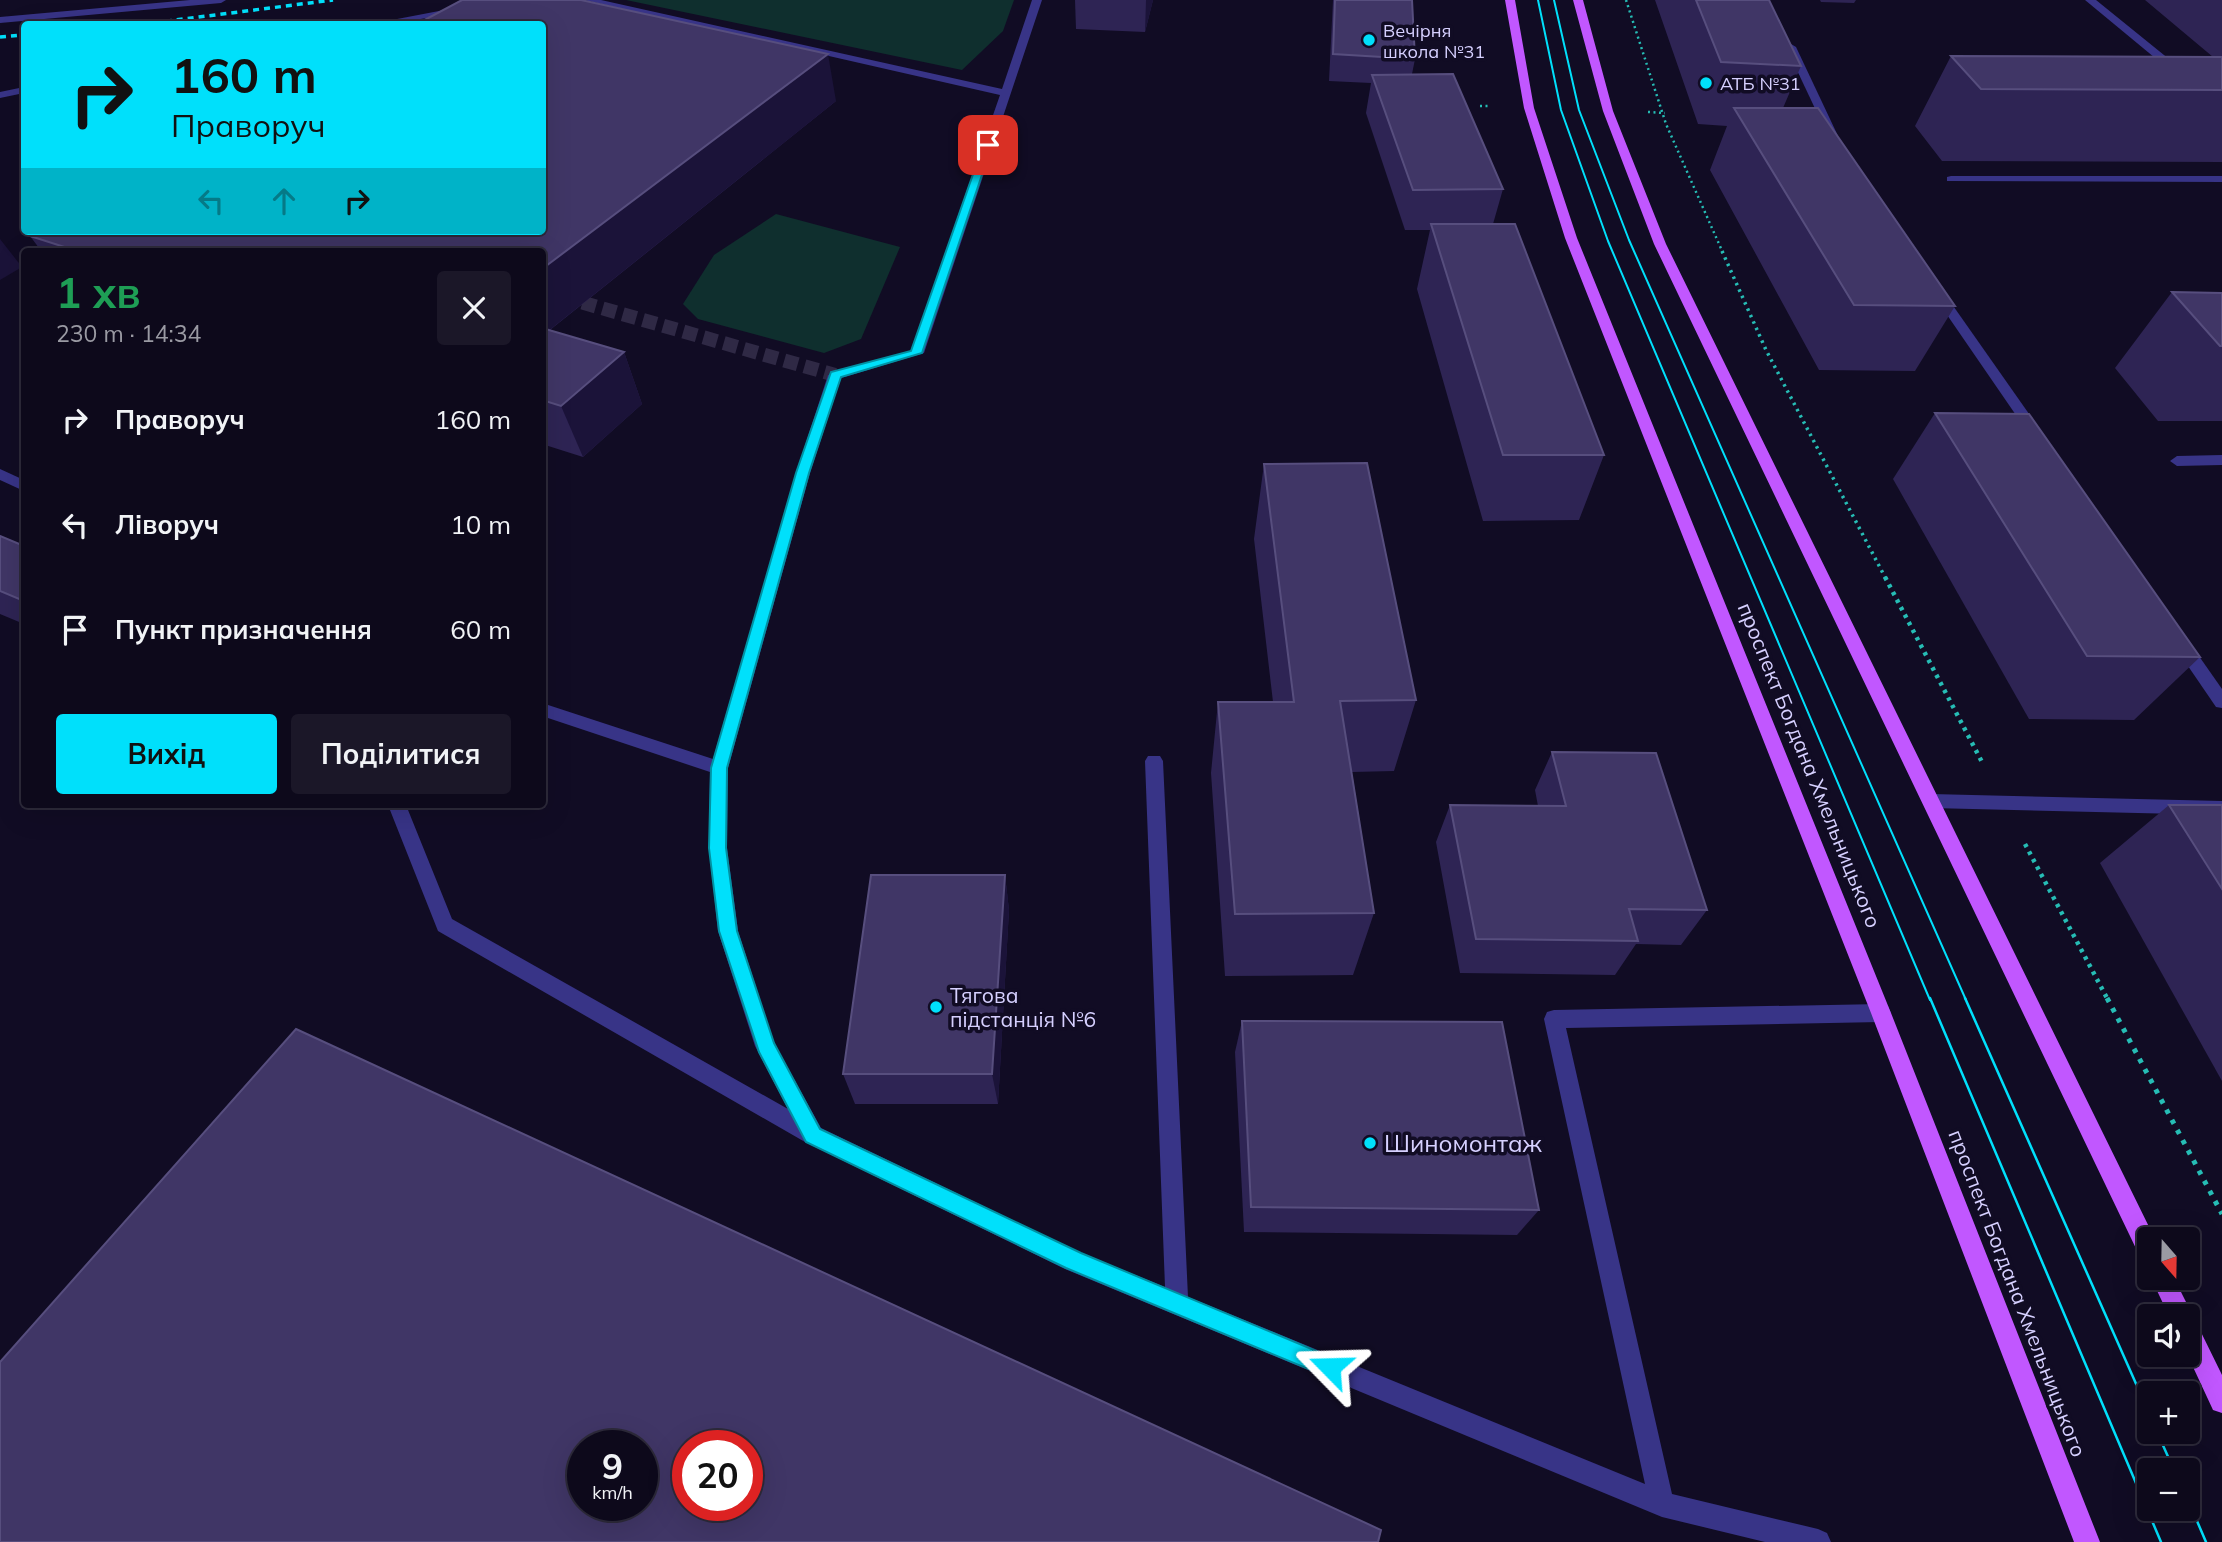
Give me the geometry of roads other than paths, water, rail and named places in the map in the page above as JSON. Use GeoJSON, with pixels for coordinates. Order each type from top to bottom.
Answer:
{"type":"FeatureCollection","features":[{"type":"Feature","properties":{"kind":"main road","name":"проспект Богдана Хмельницького"},"geometry":{"type":"LineString","coordinates":[[1510,0],[1529,108],[1571,239],[1881,1013],[2087,1542]]}},
{"type":"Feature","properties":{"kind":"main road"},"geometry":{"type":"LineString","coordinates":[[1578,0],[1608,111],[1660,244],[2137,1227]]}},
{"type":"Feature","properties":{"kind":"main road"},"geometry":{"type":"LineString","coordinates":[[2200,1355],[2222,1401]]}},
{"type":"Feature","properties":{"kind":"street"},"geometry":{"type":"LineString","coordinates":[[0,20],[119,12],[221,0]]}},
{"type":"Feature","properties":{"kind":"street"},"geometry":{"type":"LineString","coordinates":[[589,0],[1005,93]]}},
{"type":"Feature","properties":{"kind":"street"},"geometry":{"type":"LineString","coordinates":[[813,1135],[765,1046],[728,931],[718,848],[719,768],[803,473],[835,375],[916,353],[1037,0]]}},
{"type":"Feature","properties":{"kind":"street"},"geometry":{"type":"LineString","coordinates":[[2090,0],[2181,74]]}},
{"type":"Feature","properties":{"kind":"street"},"geometry":{"type":"LineString","coordinates":[[394,21],[468,9]]}},
{"type":"Feature","properties":{"kind":"street"},"geometry":{"type":"LineString","coordinates":[[1786,38],[1840,150]]}},
{"type":"Feature","properties":{"kind":"street"},"geometry":{"type":"LineString","coordinates":[[0,95],[21,91]]}},
{"type":"Feature","properties":{"kind":"street"},"geometry":{"type":"LineString","coordinates":[[1951,179],[2222,178]]}},
{"type":"Feature","properties":{"kind":"street"},"geometry":{"type":"LineString","coordinates":[[1934,286],[2043,444]]}},
{"type":"Feature","properties":{"kind":"street"},"geometry":{"type":"LineString","coordinates":[[2177,461],[2222,460]]}},
{"type":"Feature","properties":{"kind":"street"},"geometry":{"type":"LineString","coordinates":[[0,474],[21,484]]}},
{"type":"Feature","properties":{"kind":"street"},"geometry":{"type":"LineString","coordinates":[[2175,635],[2222,702]]}},
{"type":"Feature","properties":{"kind":"street"},"geometry":{"type":"LineString","coordinates":[[546,710],[719,768]]}},
{"type":"Feature","properties":{"kind":"street"},"geometry":{"type":"LineString","coordinates":[[1154,761],[1177,1304]]}},
{"type":"Feature","properties":{"kind":"street"},"geometry":{"type":"LineString","coordinates":[[1931,802],[2222,808]]}},
{"type":"Feature","properties":{"kind":"street"},"geometry":{"type":"LineString","coordinates":[[398,808],[445,925],[813,1135],[1073,1261],[1662,1504],[1818,1542]]}},
{"type":"Feature","properties":{"kind":"street"},"geometry":{"type":"LineString","coordinates":[[1662,1504],[1554,1019],[1881,1013]]}},
{"type":"Feature","properties":{"kind":"tunnel"},"geometry":{"type":"LineString","coordinates":[[546,292],[835,375]]}},
{"type":"Feature","properties":{"kind":"tram line"},"geometry":{"type":"LineString","coordinates":[[1538,0],[1561,110],[1608,241],[1930,1000]]}},
{"type":"Feature","properties":{"kind":"tram line"},"geometry":{"type":"LineString","coordinates":[[1554,0],[1579,110],[1629,240],[1966,1000]]}},
{"type":"Feature","properties":{"kind":"tram line"},"geometry":{"type":"LineString","coordinates":[[1930,998],[2161,1542]]}},
{"type":"Feature","properties":{"kind":"tram line"},"geometry":{"type":"LineString","coordinates":[[1965,998],[2137,1386]]}},
{"type":"Feature","properties":{"kind":"tram line"},"geometry":{"type":"LineString","coordinates":[[2162,1444],[2169,1458]]}},
{"type":"Feature","properties":{"kind":"tram line"},"geometry":{"type":"LineString","coordinates":[[2197,1521],[2206,1542]]}},
{"type":"Feature","properties":{"kind":"railway"},"geometry":{"type":"LineString","coordinates":[[168,21],[333,0]]}},
{"type":"Feature","properties":{"kind":"railway"},"geometry":{"type":"LineString","coordinates":[[0,37],[21,35]]}},
{"type":"Feature","properties":{"kind":"place","name":"Вечірня школа №31"},"geometry":{"type":"Point","coordinates":[1369,40]}},
{"type":"Feature","properties":{"kind":"place","name":"АТБ №31"},"geometry":{"type":"Point","coordinates":[1706,83]}},
{"type":"Feature","properties":{"kind":"place","name":"Тягова пiдстанцiя №6"},"geometry":{"type":"Point","coordinates":[936,1007]}},
{"type":"Feature","properties":{"kind":"place","name":"Шиномонтаж"},"geometry":{"type":"Point","coordinates":[1370,1143]}}]}
